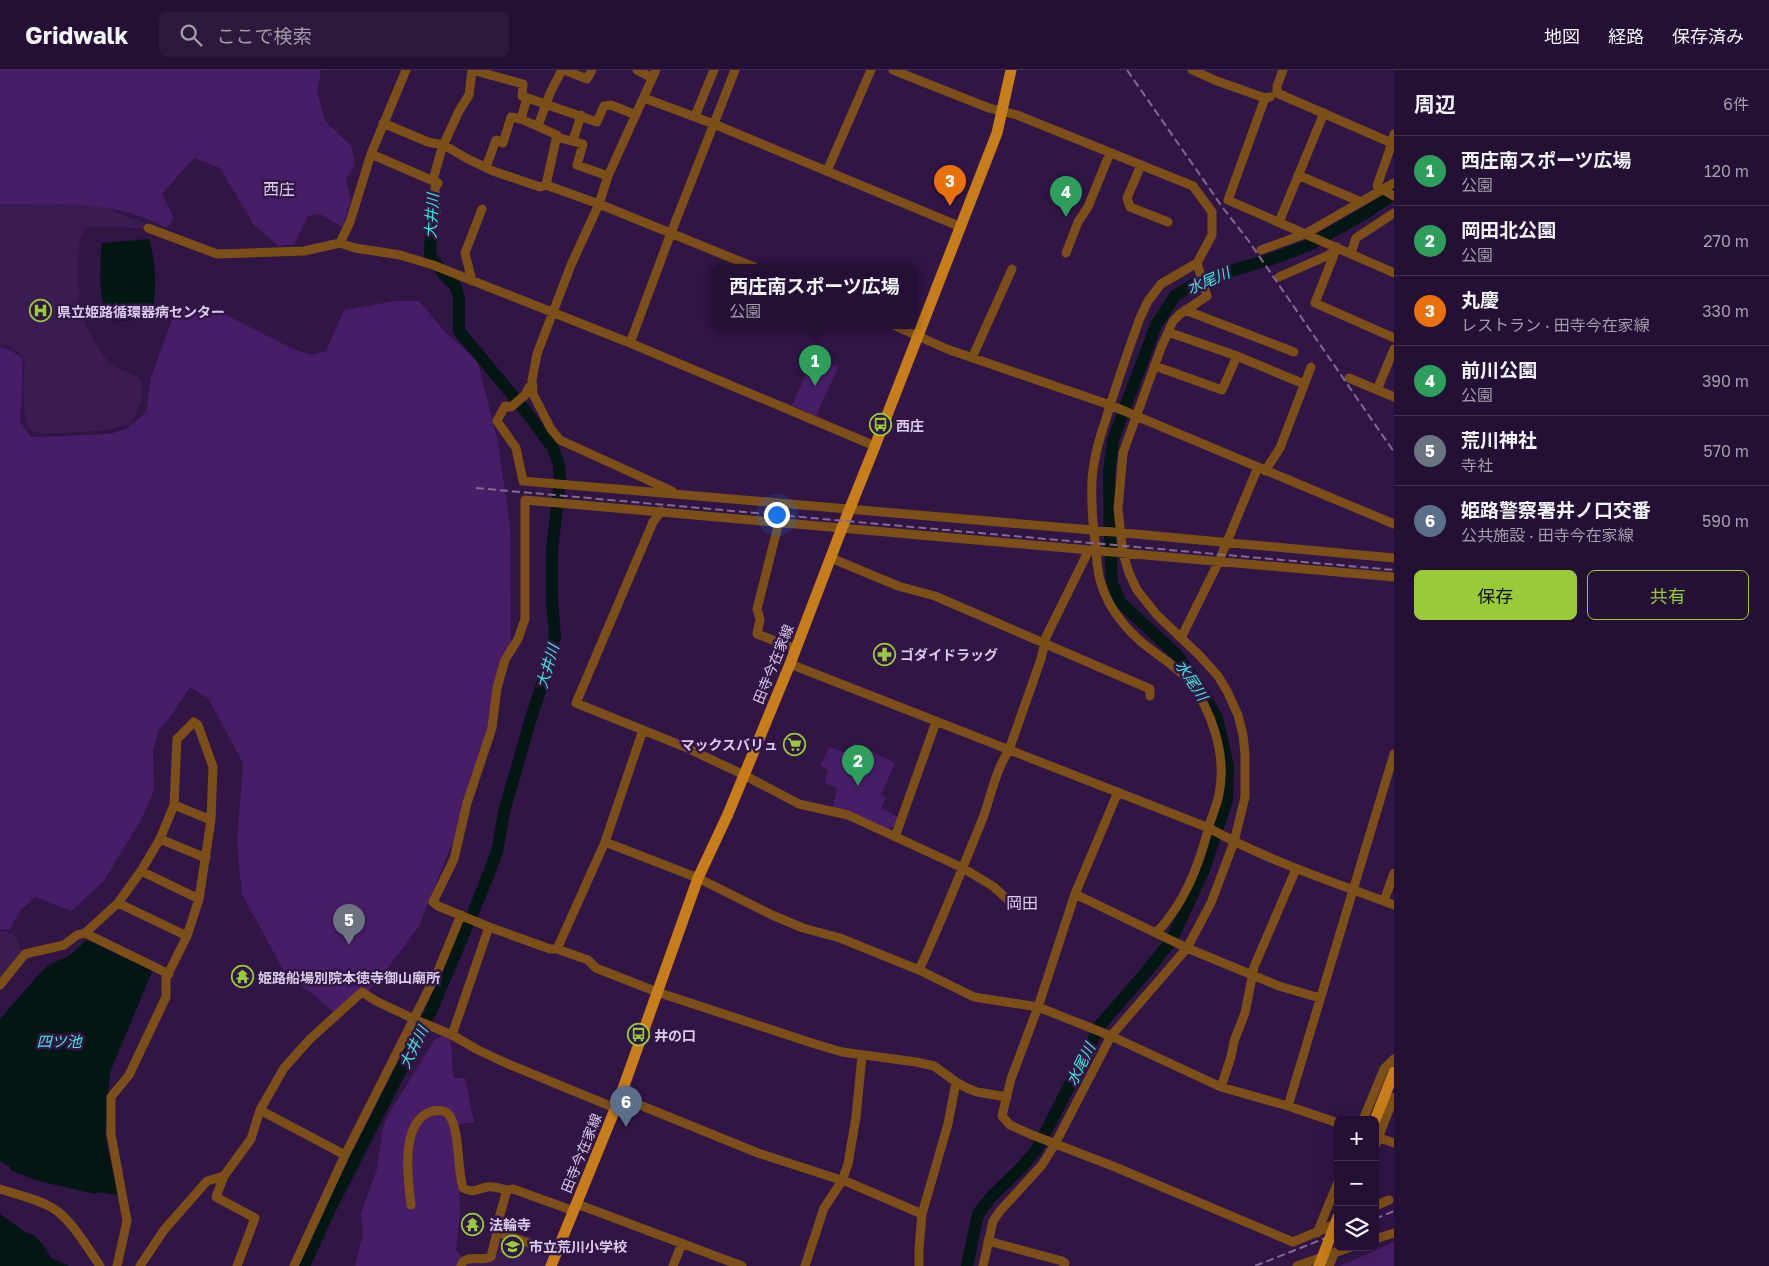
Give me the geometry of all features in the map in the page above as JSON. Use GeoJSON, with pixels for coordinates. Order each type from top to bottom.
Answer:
{"type":"FeatureCollection","features":[{"type":"Feature","properties":{"kind":"main road","name":"田寺今在家線"},"geometry":{"type":"LineString","coordinates":[[551,1266],[620,1097],[698,878],[744,775],[790,664],[997,134],[1011,70]]}},
{"type":"Feature","properties":{"kind":"main road"},"geometry":{"type":"LineString","coordinates":[[1377,1116],[1394,1072]]}},
{"type":"Feature","properties":{"kind":"main road"},"geometry":{"type":"LineString","coordinates":[[1319,1266],[1334,1227]]}},
{"type":"Feature","properties":{"kind":"street"},"geometry":{"type":"LineString","coordinates":[[340,243],[350,222],[371,154],[406,70]]}},
{"type":"Feature","properties":{"kind":"street"},"geometry":{"type":"LineString","coordinates":[[433,180],[444,145],[459,111],[469,95],[472,70],[523,84],[522,96],[597,122],[604,106],[611,105],[636,115]]}},
{"type":"Feature","properties":{"kind":"street"},"geometry":{"type":"LineString","coordinates":[[538,126],[545,104],[563,70],[587,79],[592,70]]}},
{"type":"Feature","properties":{"kind":"street"},"geometry":{"type":"LineString","coordinates":[[636,70],[654,74],[608,176],[600,204],[571,264],[551,313],[537,354],[533,394],[551,429],[560,440],[679,494]]}},
{"type":"Feature","properties":{"kind":"street"},"geometry":{"type":"LineString","coordinates":[[694,116],[714,70]]}},
{"type":"Feature","properties":{"kind":"street"},"geometry":{"type":"LineString","coordinates":[[630,343],[735,70]]}},
{"type":"Feature","properties":{"kind":"street"},"geometry":{"type":"LineString","coordinates":[[827,171],[871,70]]}},
{"type":"Feature","properties":{"kind":"street"},"geometry":{"type":"LineString","coordinates":[[892,70],[989,108],[1017,115],[1193,186],[1212,212],[1212,235],[1197,262],[1162,284],[1148,301],[1140,318],[1096,449],[1092,480],[1092,550],[1101,584],[1108,601],[1120,620],[1139,639],[1171,663],[1188,680],[1206,711],[1220,751],[1220,792],[1201,857],[1186,891],[1169,920],[1156,933]]}},
{"type":"Feature","properties":{"kind":"street"},"geometry":{"type":"LineString","coordinates":[[1192,70],[1265,98],[1277,93]]}},
{"type":"Feature","properties":{"kind":"street"},"geometry":{"type":"LineString","coordinates":[[1277,93],[1277,86],[1283,70]]}},
{"type":"Feature","properties":{"kind":"street"},"geometry":{"type":"LineString","coordinates":[[1277,93],[1393,140],[1377,186],[1394,196]]}},
{"type":"Feature","properties":{"kind":"street"},"geometry":{"type":"LineString","coordinates":[[521,119],[527,98]]}},
{"type":"Feature","properties":{"kind":"street"},"geometry":{"type":"LineString","coordinates":[[644,98],[714,124],[961,227]]}},
{"type":"Feature","properties":{"kind":"street"},"geometry":{"type":"LineString","coordinates":[[1265,98],[1228,200],[1394,274]]}},
{"type":"Feature","properties":{"kind":"street"},"geometry":{"type":"LineString","coordinates":[[1279,222],[1324,113]]}},
{"type":"Feature","properties":{"kind":"street"},"geometry":{"type":"LineString","coordinates":[[573,141],[581,115]]}},
{"type":"Feature","properties":{"kind":"street"},"geometry":{"type":"LineString","coordinates":[[486,167],[496,140],[503,143],[511,117],[538,126],[557,135],[556,137],[583,144],[577,165],[608,176]]}},
{"type":"Feature","properties":{"kind":"street"},"geometry":{"type":"LineString","coordinates":[[383,124],[428,142],[444,145],[493,171],[540,187],[546,185],[600,204],[747,264]]}},
{"type":"Feature","properties":{"kind":"street"},"geometry":{"type":"LineString","coordinates":[[546,185],[556,137]]}},
{"type":"Feature","properties":{"kind":"street"},"geometry":{"type":"LineString","coordinates":[[1066,253],[1078,222],[1088,207],[1110,153]]}},
{"type":"Feature","properties":{"kind":"street"},"geometry":{"type":"LineString","coordinates":[[371,154],[438,182],[435,188],[436,213]]}},
{"type":"Feature","properties":{"kind":"street"},"geometry":{"type":"LineString","coordinates":[[1141,165],[1127,198],[1130,206],[1168,222]]}},
{"type":"Feature","properties":{"kind":"street"},"geometry":{"type":"LineString","coordinates":[[1298,175],[1361,202]]}},
{"type":"Feature","properties":{"kind":"street"},"geometry":{"type":"LineString","coordinates":[[1261,250],[1306,234],[1394,182]]}},
{"type":"Feature","properties":{"kind":"street"},"geometry":{"type":"LineString","coordinates":[[472,281],[465,253],[482,209]]}},
{"type":"Feature","properties":{"kind":"street"},"geometry":{"type":"LineString","coordinates":[[1351,254],[1356,238],[1394,213]]}},
{"type":"Feature","properties":{"kind":"street"},"geometry":{"type":"LineString","coordinates":[[148,228],[217,254],[304,251],[340,243],[355,248],[400,255],[433,265],[630,343],[875,446]]}},
{"type":"Feature","properties":{"kind":"street"},"geometry":{"type":"LineString","coordinates":[[1279,276],[1329,255],[1337,247]]}},
{"type":"Feature","properties":{"kind":"street"},"geometry":{"type":"LineString","coordinates":[[1337,247],[1315,303],[1394,338]]}},
{"type":"Feature","properties":{"kind":"street"},"geometry":{"type":"LineString","coordinates":[[983,1266],[993,1221],[1042,1165],[1055,1144],[1111,1036],[1186,948],[1211,904],[1234,842],[1245,797],[1245,754],[1238,715],[1218,676],[1200,656],[1156,615],[1137,590],[1123,553],[1118,509],[1123,453],[1168,332],[1173,321],[1185,310],[1208,296],[1197,262]]}},
{"type":"Feature","properties":{"kind":"street"},"geometry":{"type":"LineString","coordinates":[[972,358],[1012,269]]}},
{"type":"Feature","properties":{"kind":"street"},"geometry":{"type":"LineString","coordinates":[[1185,310],[1294,352]]}},
{"type":"Feature","properties":{"kind":"street"},"geometry":{"type":"LineString","coordinates":[[902,329],[947,349],[1110,405],[1394,524]]}},
{"type":"Feature","properties":{"kind":"street"},"geometry":{"type":"LineString","coordinates":[[1168,332],[1236,356],[1304,384]]}},
{"type":"Feature","properties":{"kind":"street"},"geometry":{"type":"LineString","coordinates":[[1377,390],[1394,349]]}},
{"type":"Feature","properties":{"kind":"street"},"geometry":{"type":"LineString","coordinates":[[1155,366],[1222,390],[1236,356]]}},
{"type":"Feature","properties":{"kind":"street"},"geometry":{"type":"LineString","coordinates":[[1181,638],[1262,469],[1280,448],[1311,367]]}},
{"type":"Feature","properties":{"kind":"street"},"geometry":{"type":"LineString","coordinates":[[1349,378],[1394,397]]}},
{"type":"Feature","properties":{"kind":"street"},"geometry":{"type":"LineString","coordinates":[[533,386],[529,387],[525,395],[511,406],[505,406],[497,421],[516,448],[523,481],[1394,558]]}},
{"type":"Feature","properties":{"kind":"street"},"geometry":{"type":"LineString","coordinates":[[531,482],[532,500]]}},
{"type":"Feature","properties":{"kind":"street"},"geometry":{"type":"LineString","coordinates":[[1007,1097],[977,1092],[956,1082],[934,1066],[842,1052],[657,992],[596,968],[588,960],[557,948],[550,949],[489,927],[438,906],[433,902],[438,888],[454,859],[466,803],[492,728],[497,688],[505,660],[518,639],[525,618],[525,500],[1394,577]]}},
{"type":"Feature","properties":{"kind":"street"},"geometry":{"type":"LineString","coordinates":[[661,511],[654,522],[576,704],[643,730],[744,775],[799,804],[842,813],[963,868],[994,887],[1007,899]]}},
{"type":"Feature","properties":{"kind":"street"},"geometry":{"type":"LineString","coordinates":[[779,522],[757,609],[760,618],[757,634],[796,649]]}},
{"type":"Feature","properties":{"kind":"street"},"geometry":{"type":"LineString","coordinates":[[919,970],[945,914],[1002,761],[1009,750],[1045,645],[1046,637],[1092,550]]}},
{"type":"Feature","properties":{"kind":"street"},"geometry":{"type":"LineString","coordinates":[[831,558],[898,586],[935,596],[1150,689],[1150,696]]}},
{"type":"Feature","properties":{"kind":"street"},"geometry":{"type":"LineString","coordinates":[[790,664],[1209,828],[1234,842],[1296,868],[1394,905]]}},
{"type":"Feature","properties":{"kind":"street"},"geometry":{"type":"LineString","coordinates":[[0,985],[25,954],[64,945],[77,935],[85,933],[118,904],[160,839],[174,805],[177,740],[194,722],[198,725],[213,767],[211,820],[206,858],[199,899],[187,936],[166,978],[166,997],[129,1075],[111,1097],[110,1134],[127,1221],[117,1266]]}},
{"type":"Feature","properties":{"kind":"street"},"geometry":{"type":"LineString","coordinates":[[895,837],[936,722]]}},
{"type":"Feature","properties":{"kind":"street"},"geometry":{"type":"LineString","coordinates":[[557,948],[605,842],[643,730]]}},
{"type":"Feature","properties":{"kind":"street"},"geometry":{"type":"LineString","coordinates":[[1288,1106],[1394,754]]}},
{"type":"Feature","properties":{"kind":"street"},"geometry":{"type":"LineString","coordinates":[[1118,792],[1075,894],[1038,1007],[1011,1079],[1002,1116],[1010,1125],[1030,1134],[1115,1167],[1293,1242],[1334,1225]]}},
{"type":"Feature","properties":{"kind":"street"},"geometry":{"type":"LineString","coordinates":[[174,805],[211,820]]}},
{"type":"Feature","properties":{"kind":"street"},"geometry":{"type":"LineString","coordinates":[[160,839],[206,858]]}},
{"type":"Feature","properties":{"kind":"street"},"geometry":{"type":"LineString","coordinates":[[605,842],[698,878],[772,915],[803,928],[840,938],[919,970],[974,997],[1038,1007],[1084,1024],[1221,1087],[1334,1122]]}},
{"type":"Feature","properties":{"kind":"street"},"geometry":{"type":"LineString","coordinates":[[1221,1087],[1234,1041],[1245,1013],[1252,975],[1296,868]]}},
{"type":"Feature","properties":{"kind":"street"},"geometry":{"type":"LineString","coordinates":[[141,871],[199,899]]}},
{"type":"Feature","properties":{"kind":"street"},"geometry":{"type":"LineString","coordinates":[[1384,901],[1394,873]]}},
{"type":"Feature","properties":{"kind":"street"},"geometry":{"type":"LineString","coordinates":[[1075,894],[1186,948],[1279,986],[1320,998]]}},
{"type":"Feature","properties":{"kind":"street"},"geometry":{"type":"LineString","coordinates":[[118,904],[187,936]]}},
{"type":"Feature","properties":{"kind":"street"},"geometry":{"type":"LineString","coordinates":[[294,1266],[345,1155],[438,971],[461,915]]}},
{"type":"Feature","properties":{"kind":"street"},"geometry":{"type":"LineString","coordinates":[[452,1035],[489,927]]}},
{"type":"Feature","properties":{"kind":"street"},"geometry":{"type":"LineString","coordinates":[[85,933],[169,974]]}},
{"type":"Feature","properties":{"kind":"street"},"geometry":{"type":"LineString","coordinates":[[236,1266],[255,1218],[216,1197],[224,1176],[251,1140],[260,1110],[284,1068],[310,1039],[362,992],[414,1020],[452,1035],[508,1064],[615,1108]]}},
{"type":"Feature","properties":{"kind":"street"},"geometry":{"type":"LineString","coordinates":[[805,1266],[824,1208],[842,1181],[848,1164],[862,1056]]}},
{"type":"Feature","properties":{"kind":"street"},"geometry":{"type":"LineString","coordinates":[[1365,1116],[1384,1070],[1394,1059]]}},
{"type":"Feature","properties":{"kind":"street"},"geometry":{"type":"LineString","coordinates":[[919,1266],[918,1248],[922,1214],[948,1124],[956,1082]]}},
{"type":"Feature","properties":{"kind":"street"},"geometry":{"type":"LineString","coordinates":[[620,1097],[758,1153],[842,1181],[922,1214]]}},
{"type":"Feature","properties":{"kind":"street"},"geometry":{"type":"LineString","coordinates":[[1379,1133],[1394,1097]]}},
{"type":"Feature","properties":{"kind":"street"},"geometry":{"type":"LineString","coordinates":[[260,1110],[345,1155]]}},
{"type":"Feature","properties":{"kind":"street"},"geometry":{"type":"LineString","coordinates":[[412,1205],[408,1170],[409,1138],[420,1119],[428,1113],[443,1111],[450,1117],[457,1146],[463,1188],[469,1191],[478,1191],[486,1187],[513,1189],[575,1207],[682,1243],[742,1266]]}},
{"type":"Feature","properties":{"kind":"street"},"geometry":{"type":"LineString","coordinates":[[1379,1140],[1394,1143]]}},
{"type":"Feature","properties":{"kind":"street"},"geometry":{"type":"LineString","coordinates":[[140,1266],[164,1230],[206,1181],[224,1176]]}},
{"type":"Feature","properties":{"kind":"street"},"geometry":{"type":"LineString","coordinates":[[0,1189],[44,1203],[56,1210],[65,1218],[100,1266]]}},
{"type":"Feature","properties":{"kind":"street"},"geometry":{"type":"LineString","coordinates":[[461,1266],[462,1261],[466,1258],[484,1259],[491,1257],[497,1225],[507,1190]]}},
{"type":"Feature","properties":{"kind":"street"},"geometry":{"type":"LineString","coordinates":[[1317,1233],[1334,1192]]}},
{"type":"Feature","properties":{"kind":"street"},"geometry":{"type":"LineString","coordinates":[[1379,1204],[1389,1200]]}},
{"type":"Feature","properties":{"kind":"street"},"geometry":{"type":"LineString","coordinates":[[497,1232],[556,1252]]}},
{"type":"Feature","properties":{"kind":"street"},"geometry":{"type":"LineString","coordinates":[[1379,1238],[1394,1233]]}},
{"type":"Feature","properties":{"kind":"street"},"geometry":{"type":"LineString","coordinates":[[988,1241],[1062,1261],[1065,1263],[1064,1266]]}},
{"type":"Feature","properties":{"kind":"street"},"geometry":{"type":"LineString","coordinates":[[673,1266],[682,1243]]}},
{"type":"Feature","properties":{"kind":"street"},"geometry":{"type":"LineString","coordinates":[[1297,1266],[1339,1251]]}},
{"type":"Feature","properties":{"kind":"street"},"geometry":{"type":"LineString","coordinates":[[1329,1266],[1336,1252]]}},
{"type":"Feature","properties":{"kind":"shaded area"},"geometry":{"type":"Polygon","coordinates":[[[0,70],[321,70],[317,92],[325,121],[351,146],[355,164],[346,180],[351,201],[342,227],[320,214],[308,216],[294,244],[279,246],[254,225],[220,168],[194,158],[162,194],[174,218],[166,228],[127,212],[106,208],[64,204],[0,204],[0,70]]]}},
{"type":"Feature","properties":{"kind":"shaded area","name":"県立姫路循環器病センター"},"geometry":{"type":"Polygon","coordinates":[[[0,203],[94,203],[148,225],[148,229],[87,227],[79,238],[79,301],[84,322],[102,354],[112,365],[138,377],[141,382],[142,399],[131,424],[107,430],[63,433],[40,434],[29,429],[25,416],[23,385],[25,365],[20,353],[7,345],[0,345],[0,203]]]}},
{"type":"Feature","properties":{"kind":"shaded area"},"geometry":{"type":"Polygon","coordinates":[[[395,301],[419,301],[447,334],[477,360],[498,442],[510,525],[511,646],[488,754],[419,926],[376,984],[337,1015],[314,995],[286,975],[242,894],[237,844],[243,763],[208,698],[190,687],[169,719],[158,731],[153,752],[154,790],[141,820],[103,882],[71,911],[35,897],[21,910],[9,930],[0,929],[0,347],[9,349],[22,358],[20,421],[31,437],[110,434],[128,428],[146,412],[151,377],[172,320],[184,310],[212,308],[295,350],[312,355],[326,351],[344,310],[395,301]]]}},
{"type":"Feature","properties":{"kind":"shaded area"},"geometry":{"type":"Polygon","coordinates":[[[814,357],[838,367],[816,416],[792,405],[814,357]]]}},
{"type":"Feature","properties":{"kind":"shaded area"},"geometry":{"type":"Polygon","coordinates":[[[854,743],[895,763],[881,795],[886,798],[881,808],[898,817],[894,826],[886,830],[833,808],[837,788],[825,783],[828,770],[820,766],[829,747],[850,754],[854,743]]]}},
{"type":"Feature","properties":{"kind":"shaded area"},"geometry":{"type":"Polygon","coordinates":[[[0,931],[13,933],[22,951],[0,978],[0,931]]]}},
{"type":"Feature","properties":{"kind":"shaded area"},"geometry":{"type":"Polygon","coordinates":[[[445,1035],[450,1037],[454,1078],[465,1078],[474,1122],[451,1125],[459,1176],[460,1214],[456,1250],[464,1259],[463,1266],[355,1266],[363,1234],[361,1213],[377,1169],[382,1132],[387,1117],[435,1039],[445,1035]]]}},
{"type":"Feature","properties":{"kind":"shaded area","name":"市立荒川小学校"},"geometry":{"type":"Polygon","coordinates":[[[502,1238],[551,1253],[546,1266],[465,1266],[466,1261],[494,1262],[498,1239],[502,1238]]]}},
{"type":"Feature","properties":{"kind":"shaded area"},"geometry":{"type":"Polygon","coordinates":[[[1394,1242],[1394,1266],[1340,1266],[1374,1251],[1379,1251],[1379,1249],[1394,1242]]]}},
{"type":"Feature","properties":{"kind":"water"},"geometry":{"type":"Polygon","coordinates":[[[149,239],[155,278],[152,318],[114,320],[103,304],[100,268],[102,243],[149,239]]]}},
{"type":"Feature","properties":{"kind":"water","name":"四ツ池"},"geometry":{"type":"Polygon","coordinates":[[[87,940],[152,972],[110,1072],[105,1135],[118,1195],[97,1192],[96,1194],[38,1181],[10,1170],[10,1167],[0,1161],[0,1019],[42,971],[49,965],[70,955],[87,940]]]}},
{"type":"Feature","properties":{"kind":"water"},"geometry":{"type":"Polygon","coordinates":[[[0,1214],[25,1232],[35,1236],[51,1258],[69,1266],[0,1266],[0,1214]]]}},
{"type":"Feature","properties":{"kind":"waterway","name":"水尾川"},"geometry":{"type":"LineString","coordinates":[[967,1266],[978,1214],[991,1197],[1023,1166],[1037,1149],[1101,1024],[1171,941],[1203,872],[1227,800],[1228,766],[1217,718],[1202,691],[1177,655],[1121,603],[1112,583],[1109,472],[1113,440],[1156,325],[1175,296],[1203,279],[1275,258],[1309,245],[1367,212],[1394,194]]}},
{"type":"Feature","properties":{"kind":"waterway","name":"大井川"},"geometry":{"type":"LineString","coordinates":[[304,1266],[330,1209],[431,1011],[480,896],[497,852],[504,812],[547,670],[555,636],[552,601],[552,551],[560,479],[559,465],[553,448],[524,409],[459,331],[459,298],[456,287],[430,255],[432,197]]}},
{"type":"Feature","properties":{"kind":"railway"},"geometry":{"type":"LineString","coordinates":[[1127,70],[1223,208],[1248,240],[1394,452]]}},
{"type":"Feature","properties":{"kind":"railway"},"geometry":{"type":"LineString","coordinates":[[476,488],[1394,570]]}},
{"type":"Feature","properties":{"kind":"railway"},"geometry":{"type":"LineString","coordinates":[[1379,1217],[1394,1211]]}},
{"type":"Feature","properties":{"kind":"railway"},"geometry":{"type":"LineString","coordinates":[[1255,1266],[1334,1235]]}},
{"type":"Feature","properties":{"kind":"place","name":"丸慶"},"geometry":{"type":"Point","coordinates":[950,206]}},
{"type":"Feature","properties":{"kind":"place","name":"前川公園"},"geometry":{"type":"Point","coordinates":[1066,217]}},
{"type":"Feature","properties":{"kind":"place","name":"県立姫路循環器病センター"},"geometry":{"type":"Point","coordinates":[41,311]}},
{"type":"Feature","properties":{"kind":"place","name":"西庄南スポーツ広場"},"geometry":{"type":"Point","coordinates":[815,386]}},
{"type":"Feature","properties":{"kind":"place","name":"西庄"},"geometry":{"type":"Point","coordinates":[880,425]}},
{"type":"Feature","properties":{"kind":"place","name":"ゴダイドラッグ"},"geometry":{"type":"Point","coordinates":[884,654]}},
{"type":"Feature","properties":{"kind":"place","name":"マックスバリュ"},"geometry":{"type":"Point","coordinates":[794,744]}},
{"type":"Feature","properties":{"kind":"place","name":"岡田北公園"},"geometry":{"type":"Point","coordinates":[858,786]}},
{"type":"Feature","properties":{"kind":"place","name":"荒川神社"},"geometry":{"type":"Point","coordinates":[349,945]}},
{"type":"Feature","properties":{"kind":"place","name":"姫路船場別院本徳寺御山廟所"},"geometry":{"type":"Point","coordinates":[242,977]}},
{"type":"Feature","properties":{"kind":"place","name":"井の口"},"geometry":{"type":"Point","coordinates":[638,1035]}},
{"type":"Feature","properties":{"kind":"place","name":"姫路警察署井ノ口交番"},"geometry":{"type":"Point","coordinates":[626,1127]}},
{"type":"Feature","properties":{"kind":"place","name":"法輪寺"},"geometry":{"type":"Point","coordinates":[473,1224]}},
{"type":"Feature","properties":{"kind":"place","name":"市立荒川小学校"},"geometry":{"type":"Point","coordinates":[513,1246]}},
{"type":"Feature","properties":{"kind":"district","name":"西庄"},"geometry":{"type":"Point","coordinates":[279,189]}},
{"type":"Feature","properties":{"kind":"district","name":"岡田"},"geometry":{"type":"Point","coordinates":[1022,903]}}]}
